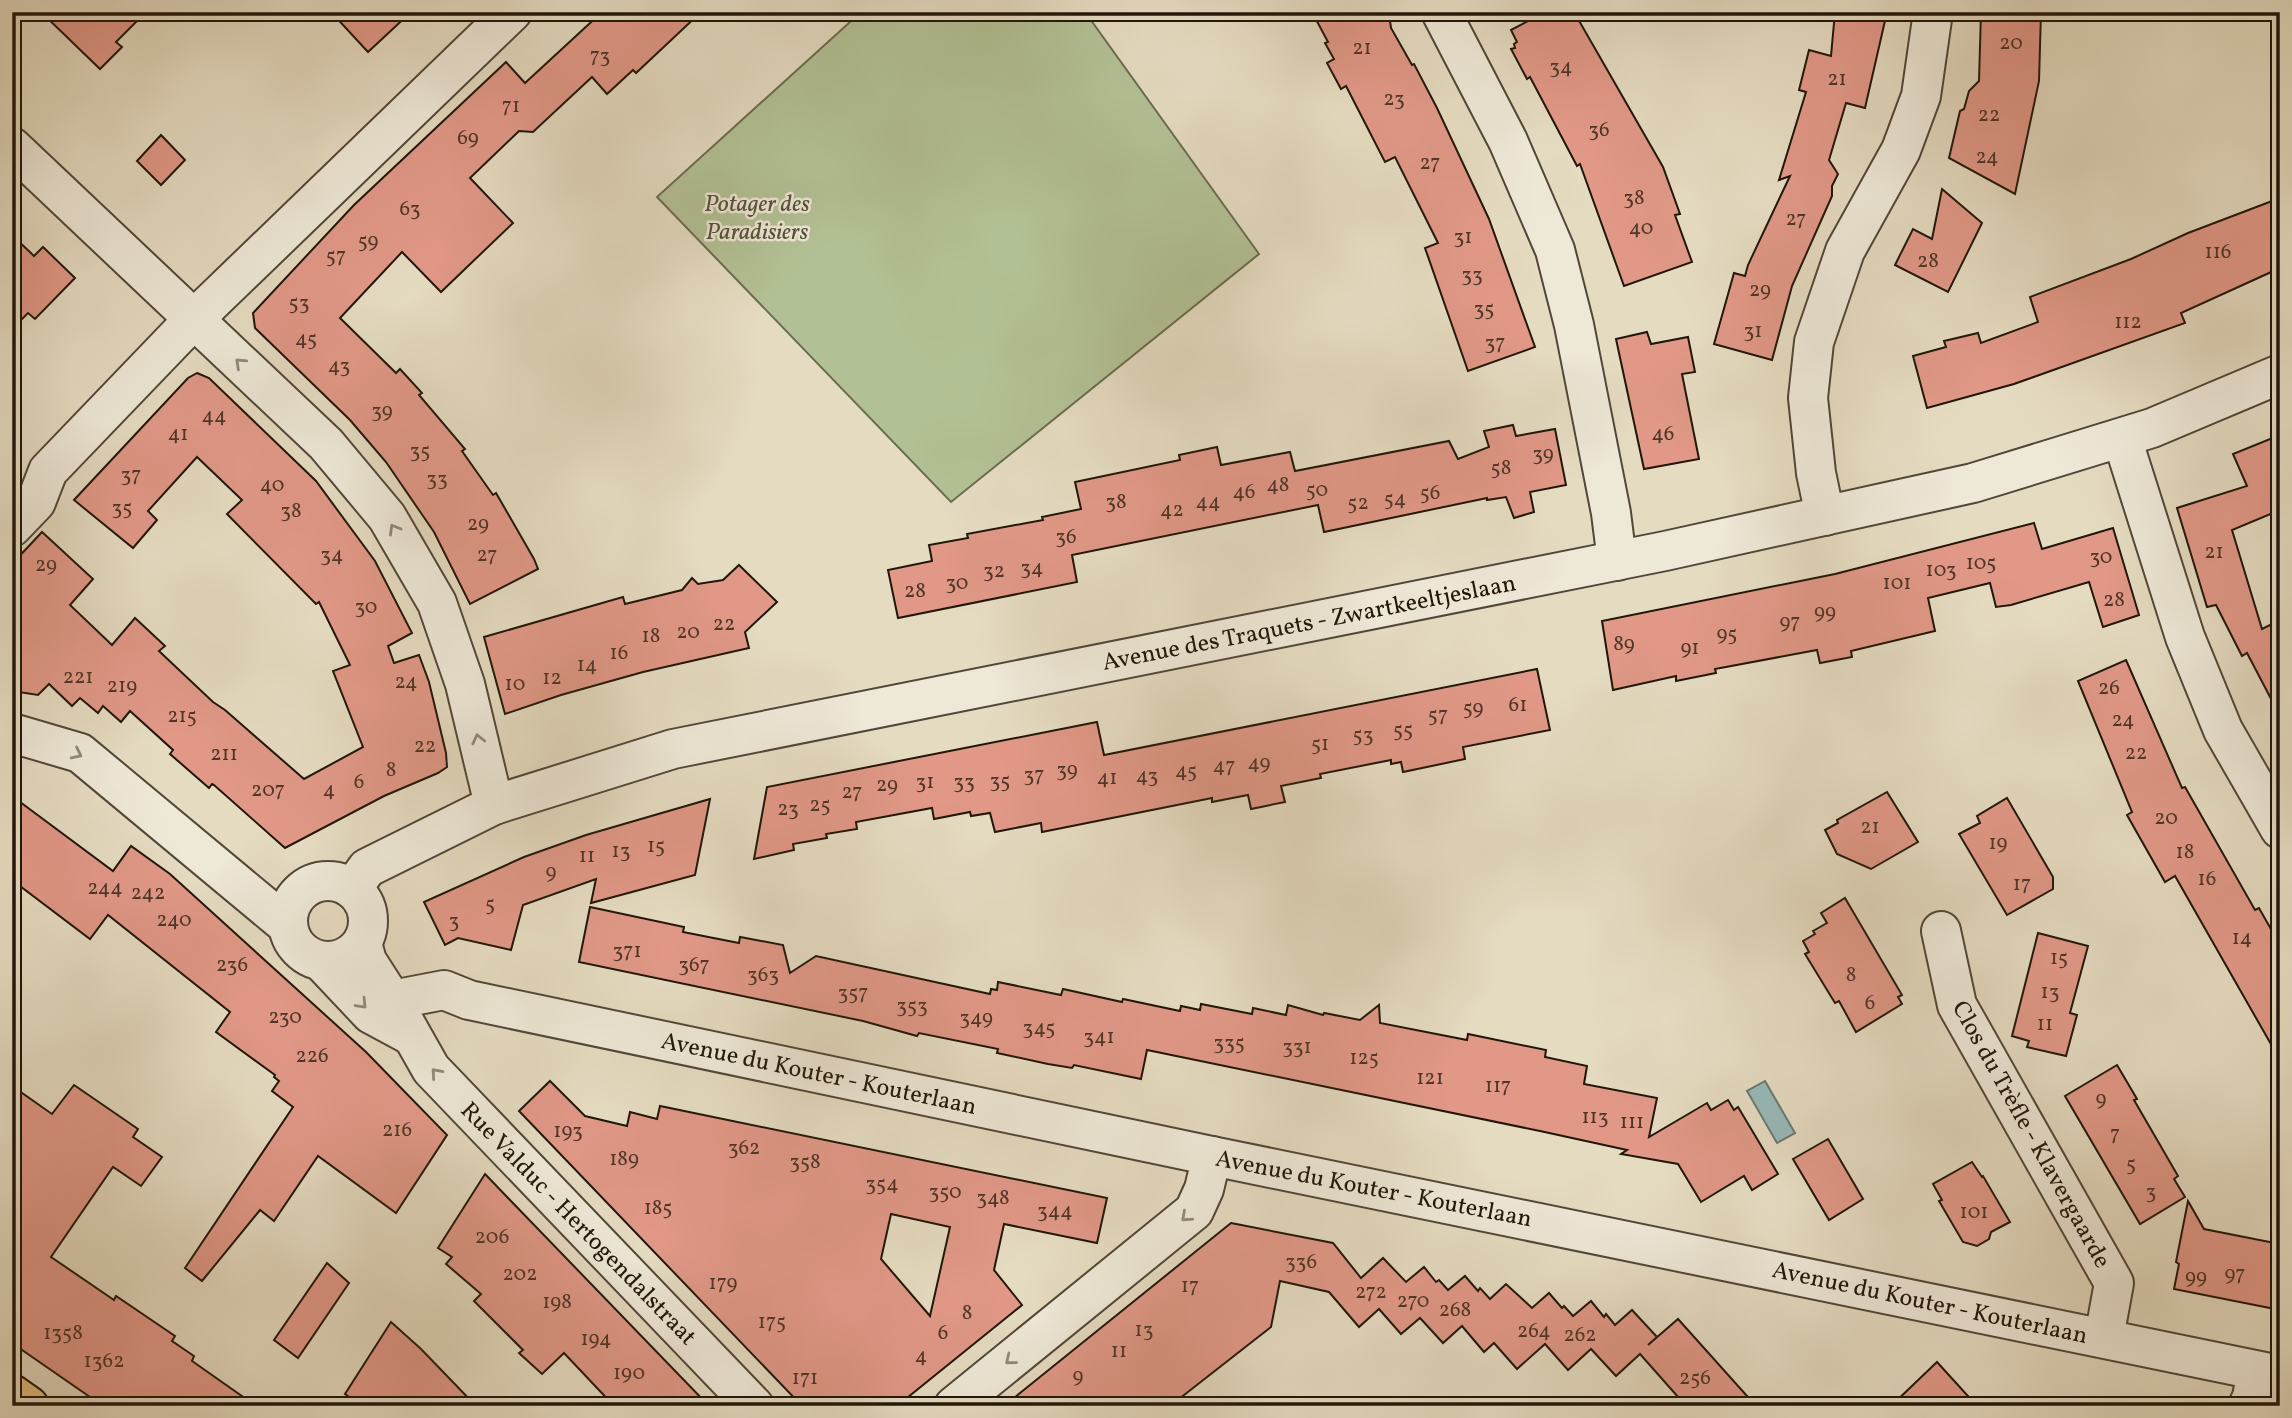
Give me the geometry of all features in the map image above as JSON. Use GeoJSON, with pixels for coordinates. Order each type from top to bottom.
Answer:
{"type":"FeatureCollection","features":[{"type":"Feature","properties":{"kind":"main road"},"geometry":{"type":"LineString","coordinates":[[12,1394],[29,1406]]}},
{"type":"Feature","properties":{"kind":"street"},"geometry":{"type":"LineString","coordinates":[[12,527],[36,502],[48,471],[194,319],[512,12]]}},
{"type":"Feature","properties":{"kind":"street"},"geometry":{"type":"LineString","coordinates":[[1441,12],[1508,141],[1555,250],[1574,325],[1611,513],[1617,561]]}},
{"type":"Feature","properties":{"kind":"street"},"geometry":{"type":"LineString","coordinates":[[1825,516],[1816,473],[1808,398],[1814,342],[1845,251],[1901,149],[1917,107],[1931,37],[1933,12]]}},
{"type":"Feature","properties":{"kind":"street"},"geometry":{"type":"LineString","coordinates":[[12,147],[326,444],[387,517],[437,603],[465,684],[494,805]]}},
{"type":"Feature","properties":{"kind":"street","name":"Avenue des Traquets - Zwartkeeltjeslaan"},"geometry":{"type":"LineString","coordinates":[[352,889],[367,867],[494,805],[673,749],[1617,561],[1973,483],[2152,428],[2280,374]]}},
{"type":"Feature","properties":{"kind":"street"},"geometry":{"type":"LineString","coordinates":[[2122,438],[2185,637],[2223,730],[2280,829]]}},
{"type":"Feature","properties":{"kind":"street","name":"Rue Valduc - Hertogendalstraat"},"geometry":{"type":"LineString","coordinates":[[12,733],[80,753],[288,926],[299,949],[322,962],[372,1014],[410,1035]]}},
{"type":"Feature","properties":{"kind":"street","name":"Rue Valduc - Hertogendalstraat"},"geometry":{"type":"LineString","coordinates":[[221,870],[307,887],[328,881],[352,889]]}},
{"type":"Feature","properties":{"kind":"street"},"geometry":{"type":"LineString","coordinates":[[288,926],[292,903],[307,887]]}},
{"type":"Feature","properties":{"kind":"street"},"geometry":{"type":"LineString","coordinates":[[322,962],[337,961],[351,954],[362,943],[368,929],[368,914],[362,900],[352,889]]}},
{"type":"Feature","properties":{"kind":"street","name":"Clos du Trèfle - Klavergaarde"},"geometry":{"type":"LineString","coordinates":[[1941,930],[1956,1005],[2115,1283],[2104,1338]]}},
{"type":"Feature","properties":{"kind":"street","name":"Rue Valduc - Hertogendalstraat"},"geometry":{"type":"LineString","coordinates":[[362,943],[367,961],[431,1069],[754,1406]]}},
{"type":"Feature","properties":{"kind":"street","name":"Avenue du Kouter - Kouterlaan"},"geometry":{"type":"LineString","coordinates":[[392,1000],[444,990],[469,1000],[1212,1156],[2104,1338],[2262,1384]]}},
{"type":"Feature","properties":{"kind":"street"},"geometry":{"type":"LineString","coordinates":[[410,1035],[469,1000]]}},
{"type":"Feature","properties":{"kind":"street"},"geometry":{"type":"LineString","coordinates":[[954,1406],[1194,1211],[1205,1189],[1212,1156]]}},
{"type":"Feature","properties":{"kind":"green space","name":"Potager des Paradisiers"},"geometry":{"type":"Polygon","coordinates":[[[861,12],[1085,12],[1259,254],[951,502],[657,197],[861,12]]]}},
{"type":"Feature","properties":{"kind":"water"},"geometry":{"type":"Polygon","coordinates":[[[1765,1081],[1795,1133],[1777,1143],[1747,1091],[1765,1081]]]}},
{"type":"Feature","properties":{"kind":"building"},"geometry":{"type":"Polygon","coordinates":[[[41,12],[146,12],[116,42],[122,47],[100,69],[41,12]]]}},
{"type":"Feature","properties":{"kind":"building"},"geometry":{"type":"Polygon","coordinates":[[[331,12],[411,12],[368,52],[331,12]]]}},
{"type":"Feature","properties":{"kind":"building"},"geometry":{"type":"Polygon","coordinates":[[[602,12],[701,12],[636,73],[633,70],[607,94],[592,77],[533,132],[519,131],[470,178],[513,223],[441,292],[402,252],[340,318],[396,373],[400,369],[422,393],[419,395],[465,449],[462,451],[493,495],[496,493],[534,559],[538,569],[470,604],[434,532],[386,462],[350,420],[255,328],[253,313],[354,205],[506,62],[525,83],[602,12]]]}},
{"type":"Feature","properties":{"kind":"building"},"geometry":{"type":"Polygon","coordinates":[[[1312,12],[1382,12],[1390,21],[1391,28],[1437,108],[1489,219],[1535,347],[1468,371],[1425,248],[1438,243],[1395,157],[1385,162],[1346,86],[1341,89],[1327,63],[1334,59],[1325,43],[1328,42],[1312,12]]]}},
{"type":"Feature","properties":{"kind":"building"},"geometry":{"type":"Polygon","coordinates":[[[1524,12],[1574,12],[1663,167],[1680,214],[1675,215],[1692,262],[1624,286],[1580,164],[1577,166],[1530,77],[1527,79],[1511,49],[1515,48],[1514,44],[1517,42],[1511,30],[1528,21],[1524,12]]]}},
{"type":"Feature","properties":{"kind":"building"},"geometry":{"type":"Polygon","coordinates":[[[1835,12],[1887,12],[1865,108],[1846,103],[1829,160],[1838,174],[1832,186],[1832,196],[1792,286],[1772,360],[1714,344],[1734,273],[1745,276],[1790,176],[1779,180],[1806,92],[1799,90],[1809,50],[1831,56],[1835,12]]]}},
{"type":"Feature","properties":{"kind":"building"},"geometry":{"type":"Polygon","coordinates":[[[1981,12],[2041,12],[2039,81],[2015,194],[1949,158],[1960,111],[1964,109],[1969,91],[1979,81],[1981,12]]]}},
{"type":"Feature","properties":{"kind":"building"},"geometry":{"type":"Polygon","coordinates":[[[161,135],[185,160],[161,185],[137,161],[161,135]]]}},
{"type":"Feature","properties":{"kind":"building"},"geometry":{"type":"Polygon","coordinates":[[[1942,189],[1982,223],[1948,292],[1895,265],[1913,229],[1932,239],[1942,189]]]}},
{"type":"Feature","properties":{"kind":"building"},"geometry":{"type":"Polygon","coordinates":[[[2280,198],[2280,268],[2181,313],[2185,323],[2014,384],[1927,408],[1913,356],[1946,347],[1944,341],[1978,333],[1981,343],[2038,322],[2030,297],[2280,198]]]}},
{"type":"Feature","properties":{"kind":"building"},"geometry":{"type":"Polygon","coordinates":[[[12,235],[34,256],[43,247],[75,278],[35,319],[28,313],[12,329],[12,235]]]}},
{"type":"Feature","properties":{"kind":"building"},"geometry":{"type":"Polygon","coordinates":[[[1647,332],[1651,344],[1688,337],[1695,372],[1682,374],[1699,459],[1644,469],[1616,339],[1647,332]]]}},
{"type":"Feature","properties":{"kind":"building"},"geometry":{"type":"Polygon","coordinates":[[[197,373],[209,378],[316,481],[375,561],[412,633],[388,646],[394,663],[419,655],[429,682],[446,753],[447,767],[438,773],[384,796],[285,848],[214,785],[209,788],[170,754],[173,750],[130,711],[121,722],[103,706],[98,713],[80,698],[72,706],[49,684],[38,695],[12,691],[12,564],[42,532],[93,579],[70,605],[112,645],[135,618],[165,646],[159,651],[213,702],[304,779],[363,747],[333,671],[350,665],[319,602],[316,604],[227,514],[242,500],[197,457],[148,511],[157,520],[133,548],[74,500],[188,378],[197,373]]]}},
{"type":"Feature","properties":{"kind":"building"},"geometry":{"type":"Polygon","coordinates":[[[1513,425],[1516,436],[1555,429],[1566,485],[1530,492],[1534,512],[1514,518],[1506,497],[1487,498],[1324,532],[1318,505],[1072,555],[1077,582],[898,618],[888,570],[932,561],[929,545],[968,538],[967,534],[1043,520],[1042,517],[1081,509],[1075,482],[1180,460],[1179,455],[1217,447],[1221,465],[1290,452],[1295,471],[1449,441],[1458,459],[1489,447],[1484,431],[1513,425]]]}},
{"type":"Feature","properties":{"kind":"building"},"geometry":{"type":"Polygon","coordinates":[[[2280,435],[2280,510],[2232,530],[2262,629],[2280,620],[2280,716],[2247,653],[2242,656],[2216,605],[2207,607],[2177,508],[2247,486],[2233,454],[2280,435]]]}},
{"type":"Feature","properties":{"kind":"building"},"geometry":{"type":"Polygon","coordinates":[[[2034,523],[2042,549],[2113,528],[2139,615],[2103,627],[2089,582],[1996,607],[1990,583],[1928,598],[1935,631],[1851,651],[1852,657],[1820,663],[1817,650],[1715,669],[1716,673],[1676,681],[1676,676],[1613,690],[1602,621],[1835,574],[2034,523]]]}},
{"type":"Feature","properties":{"kind":"building"},"geometry":{"type":"Polygon","coordinates":[[[739,565],[777,602],[745,632],[749,648],[643,672],[505,714],[484,637],[623,597],[625,604],[682,590],[692,578],[698,584],[723,580],[739,565]]]}},
{"type":"Feature","properties":{"kind":"building"},"geometry":{"type":"Polygon","coordinates":[[[2126,660],[2182,788],[2185,787],[2255,910],[2259,908],[2280,945],[2280,1060],[2175,876],[2165,882],[2127,815],[2132,812],[2078,681],[2126,660]]]}},
{"type":"Feature","properties":{"kind":"building"},"geometry":{"type":"Polygon","coordinates":[[[1537,669],[1550,730],[1463,747],[1465,759],[1403,772],[1401,762],[1391,764],[1391,760],[1320,774],[1321,778],[1281,786],[1285,802],[1251,809],[1248,795],[1212,802],[1212,798],[1042,832],[1041,823],[995,832],[990,813],[971,816],[970,812],[934,819],[932,808],[856,822],[857,829],[826,834],[827,838],[793,844],[794,850],[754,859],[767,787],[1097,722],[1104,755],[1537,669]]]}},
{"type":"Feature","properties":{"kind":"building"},"geometry":{"type":"Polygon","coordinates":[[[1887,792],[1918,842],[1871,869],[1837,854],[1825,830],[1838,823],[1837,820],[1887,792]]]}},
{"type":"Feature","properties":{"kind":"building"},"geometry":{"type":"Polygon","coordinates":[[[12,796],[113,871],[131,846],[170,874],[366,1052],[447,1135],[396,1213],[318,1156],[274,1221],[260,1210],[202,1281],[185,1268],[293,1107],[272,1091],[279,1081],[275,1075],[216,1032],[230,1012],[108,915],[90,939],[12,880],[12,796]]]}},
{"type":"Feature","properties":{"kind":"building"},"geometry":{"type":"Polygon","coordinates":[[[2007,798],[2053,877],[2053,889],[2007,915],[1959,834],[1980,823],[1977,816],[2007,798]]]}},
{"type":"Feature","properties":{"kind":"building"},"geometry":{"type":"Polygon","coordinates":[[[710,799],[695,875],[591,903],[596,879],[523,905],[511,950],[458,938],[445,945],[424,902],[524,857],[586,835],[710,799]]]}},
{"type":"Feature","properties":{"kind":"building"},"geometry":{"type":"Polygon","coordinates":[[[1845,898],[1902,995],[1898,997],[1902,1004],[1856,1032],[1839,1001],[1835,1003],[1805,954],[1809,952],[1803,941],[1827,923],[1821,913],[1845,898]]]}},
{"type":"Feature","properties":{"kind":"building"},"geometry":{"type":"Polygon","coordinates":[[[590,907],[684,927],[683,932],[739,943],[740,937],[783,945],[790,973],[816,956],[990,994],[991,989],[997,990],[998,982],[1061,995],[1063,989],[1180,1011],[1181,1006],[1200,1010],[1201,1004],[1252,1014],[1253,1008],[1286,1015],[1288,1005],[1323,1015],[1324,1013],[1360,1020],[1379,1005],[1380,1023],[1467,1040],[1468,1034],[1546,1050],[1545,1057],[1587,1066],[1584,1084],[1657,1098],[1649,1137],[1707,1103],[1711,1110],[1728,1100],[1734,1110],[1738,1107],[1778,1174],[1752,1190],[1744,1176],[1701,1202],[1678,1164],[1621,1154],[1627,1150],[1540,1131],[1147,1050],[1141,1079],[1074,1065],[1072,1068],[1048,1064],[997,1053],[998,1049],[919,1033],[917,1036],[863,1021],[579,962],[590,907]]]}},
{"type":"Feature","properties":{"kind":"building"},"geometry":{"type":"Polygon","coordinates":[[[2038,933],[2088,946],[2070,1013],[2077,1015],[2066,1056],[2027,1047],[2029,1041],[2012,1036],[2038,933]]]}},
{"type":"Feature","properties":{"kind":"building"},"geometry":{"type":"Polygon","coordinates":[[[2117,1065],[2178,1176],[2174,1179],[2185,1197],[2140,1224],[2065,1096],[2117,1065]]]}},
{"type":"Feature","properties":{"kind":"building"},"geometry":{"type":"Polygon","coordinates":[[[550,1081],[585,1116],[627,1126],[630,1112],[657,1119],[660,1106],[1107,1198],[1097,1243],[1004,1224],[994,1270],[1022,1305],[897,1406],[802,1406],[519,1111],[550,1081]],[[891,1214],[881,1259],[930,1316],[950,1227],[891,1214]]]}},
{"type":"Feature","properties":{"kind":"building"},"geometry":{"type":"Polygon","coordinates":[[[74,1085],[138,1129],[133,1137],[162,1157],[141,1186],[113,1167],[51,1257],[114,1300],[116,1296],[175,1336],[172,1341],[194,1356],[192,1361],[256,1406],[103,1406],[12,1343],[12,1086],[52,1114],[74,1085]]]}},
{"type":"Feature","properties":{"kind":"building"},"geometry":{"type":"Polygon","coordinates":[[[1828,1139],[1863,1199],[1829,1220],[1793,1159],[1828,1139]]]}},
{"type":"Feature","properties":{"kind":"building"},"geometry":{"type":"Polygon","coordinates":[[[1972,1162],[2010,1222],[1991,1232],[1989,1239],[1977,1246],[1963,1242],[1939,1201],[1942,1200],[1933,1184],[1972,1162]]]}},
{"type":"Feature","properties":{"kind":"building"},"geometry":{"type":"Polygon","coordinates":[[[485,1174],[709,1406],[614,1406],[564,1353],[542,1374],[519,1353],[523,1350],[474,1301],[481,1294],[446,1264],[452,1257],[438,1248],[485,1174]]]}},
{"type":"Feature","properties":{"kind":"building"},"geometry":{"type":"Polygon","coordinates":[[[2188,1201],[2204,1229],[2280,1244],[2280,1310],[2174,1289],[2179,1264],[2176,1262],[2188,1201]]]}},
{"type":"Feature","properties":{"kind":"building"},"geometry":{"type":"Polygon","coordinates":[[[1231,1223],[1333,1243],[1361,1278],[1383,1258],[1406,1282],[1424,1267],[1436,1282],[1439,1280],[1448,1290],[1465,1276],[1478,1291],[1480,1288],[1490,1299],[1506,1284],[1532,1308],[1549,1293],[1573,1316],[1591,1301],[1604,1317],[1606,1314],[1615,1325],[1632,1310],[1657,1337],[1648,1345],[1678,1319],[1756,1406],[1686,1406],[1640,1354],[1616,1376],[1591,1349],[1568,1370],[1545,1344],[1517,1369],[1494,1343],[1484,1352],[1462,1326],[1443,1343],[1420,1318],[1401,1334],[1379,1309],[1359,1327],[1329,1292],[1280,1281],[1271,1327],[1170,1406],[1004,1406],[1231,1223]]]}},
{"type":"Feature","properties":{"kind":"building"},"geometry":{"type":"Polygon","coordinates":[[[327,1263],[349,1283],[298,1358],[274,1340],[327,1263]]]}},
{"type":"Feature","properties":{"kind":"building"},"geometry":{"type":"Polygon","coordinates":[[[391,1322],[476,1406],[362,1406],[345,1394],[391,1322]]]}},
{"type":"Feature","properties":{"kind":"building"},"geometry":{"type":"Polygon","coordinates":[[[1937,1362],[1977,1406],[1891,1406],[1937,1362]]]}}]}
